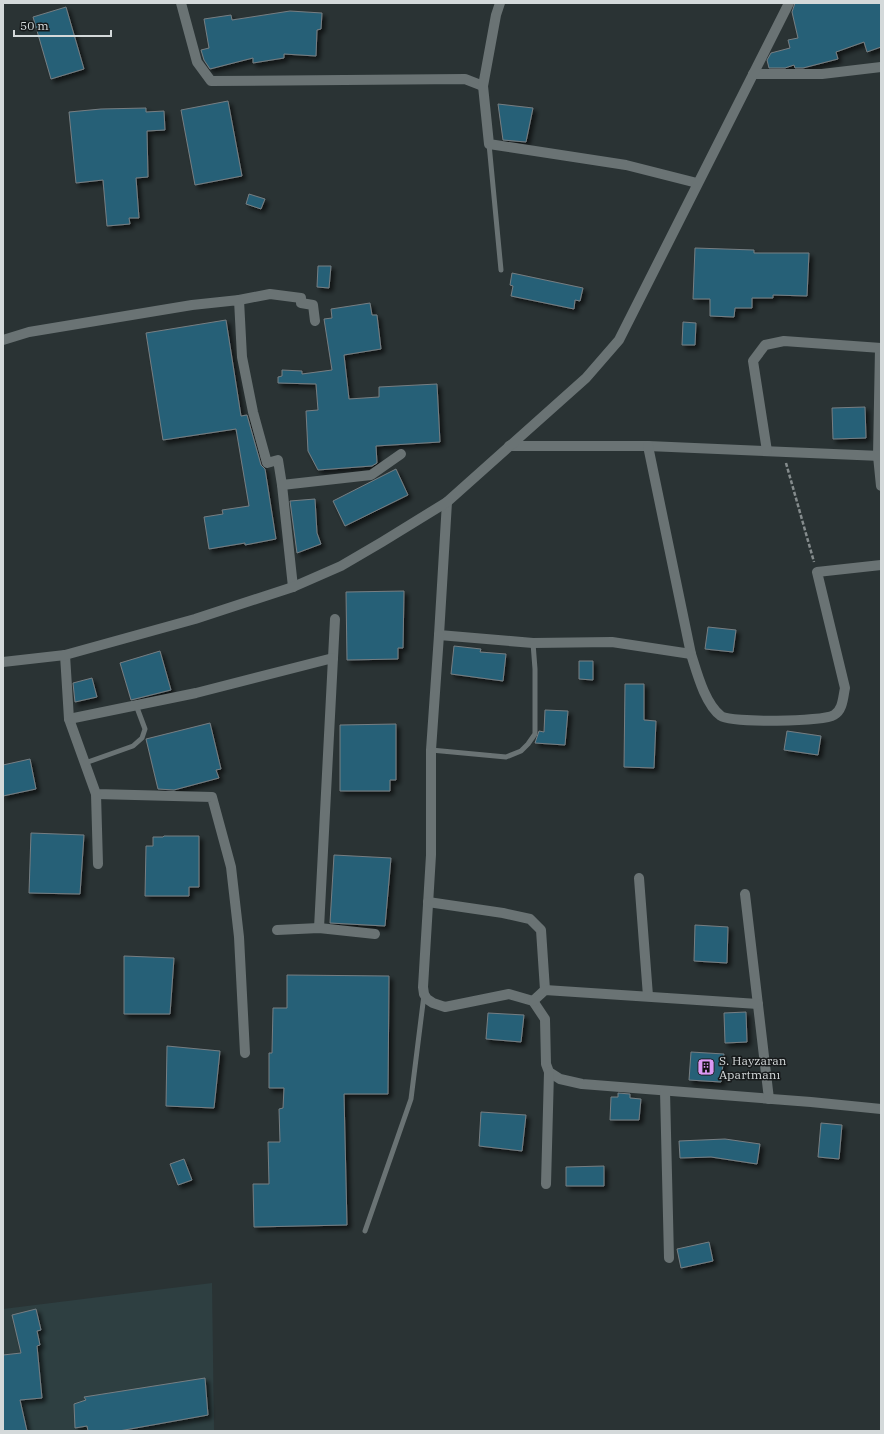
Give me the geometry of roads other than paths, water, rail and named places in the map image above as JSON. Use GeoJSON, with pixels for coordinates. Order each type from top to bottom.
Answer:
{"type":"FeatureCollection","features":[{"type":"Feature","properties":{"kind":"street"},"geometry":{"type":"LineString","coordinates":[[181,3],[197,62],[211,81],[465,79],[483,86]]}},
{"type":"Feature","properties":{"kind":"street"},"geometry":{"type":"LineString","coordinates":[[500,3],[496,15],[483,86],[489,144],[626,165],[697,184]]}},
{"type":"Feature","properties":{"kind":"street"},"geometry":{"type":"LineString","coordinates":[[3,662],[65,655],[195,619],[293,586],[342,566],[447,502],[586,378],[619,340],[789,3]]}},
{"type":"Feature","properties":{"kind":"street"},"geometry":{"type":"LineString","coordinates":[[753,74],[822,74],[881,67]]}},
{"type":"Feature","properties":{"kind":"street"},"geometry":{"type":"LineString","coordinates":[[3,340],[29,332],[192,305],[239,300],[270,294],[301,298],[301,303],[313,305],[315,321]]}},
{"type":"Feature","properties":{"kind":"street"},"geometry":{"type":"LineString","coordinates":[[239,300],[242,358],[253,412],[267,463],[278,460],[293,586]]}},
{"type":"Feature","properties":{"kind":"street"},"geometry":{"type":"LineString","coordinates":[[766,451],[753,361],[765,345],[784,341],[880,348],[881,486]]}},
{"type":"Feature","properties":{"kind":"street"},"geometry":{"type":"LineString","coordinates":[[509,446],[648,446],[880,456]]}},
{"type":"Feature","properties":{"kind":"street"},"geometry":{"type":"LineString","coordinates":[[648,446],[691,654],[701,685],[714,711],[723,718],[791,721],[826,718],[835,715],[842,706],[845,688],[817,572],[881,565]]}},
{"type":"Feature","properties":{"kind":"street"},"geometry":{"type":"LineString","coordinates":[[282,485],[371,476],[401,454]]}},
{"type":"Feature","properties":{"kind":"street"},"geometry":{"type":"LineString","coordinates":[[447,502],[432,750],[431,855],[424,994],[427,999],[433,1003],[446,1007],[509,994],[533,1002],[545,1019],[546,1064],[549,1072],[546,1184]]}},
{"type":"Feature","properties":{"kind":"street"},"geometry":{"type":"LineString","coordinates":[[319,928],[335,619]]}},
{"type":"Feature","properties":{"kind":"street"},"geometry":{"type":"LineString","coordinates":[[439,635],[532,643],[612,642],[691,654]]}},
{"type":"Feature","properties":{"kind":"street"},"geometry":{"type":"LineString","coordinates":[[65,655],[69,719],[96,794],[98,864]]}},
{"type":"Feature","properties":{"kind":"street"},"geometry":{"type":"LineString","coordinates":[[69,719],[196,692],[333,658]]}},
{"type":"Feature","properties":{"kind":"street"},"geometry":{"type":"LineString","coordinates":[[96,794],[212,797],[231,867],[239,937],[245,1053]]}},
{"type":"Feature","properties":{"kind":"street"},"geometry":{"type":"LineString","coordinates":[[639,878],[648,996]]}},
{"type":"Feature","properties":{"kind":"street"},"geometry":{"type":"LineString","coordinates":[[745,894],[768,1099]]}},
{"type":"Feature","properties":{"kind":"street"},"geometry":{"type":"LineString","coordinates":[[428,902],[503,913],[530,920],[541,930],[545,990]]}},
{"type":"Feature","properties":{"kind":"street"},"geometry":{"type":"LineString","coordinates":[[277,930],[319,928],[375,934]]}},
{"type":"Feature","properties":{"kind":"street"},"geometry":{"type":"LineString","coordinates":[[533,1002],[545,990],[758,1004]]}},
{"type":"Feature","properties":{"kind":"street"},"geometry":{"type":"LineString","coordinates":[[549,1072],[560,1079],[582,1084],[881,1109]]}},
{"type":"Feature","properties":{"kind":"street"},"geometry":{"type":"LineString","coordinates":[[665,1091],[669,1258]]}},
{"type":"Feature","properties":{"kind":"lane"},"geometry":{"type":"LineString","coordinates":[[489,144],[501,270]]}},
{"type":"Feature","properties":{"kind":"lane"},"geometry":{"type":"LineString","coordinates":[[432,750],[506,757],[521,751],[528,744],[535,734],[535,669],[532,643]]}},
{"type":"Feature","properties":{"kind":"lane"},"geometry":{"type":"LineString","coordinates":[[85,763],[133,746],[142,738],[145,729],[136,705]]}},
{"type":"Feature","properties":{"kind":"lane"},"geometry":{"type":"LineString","coordinates":[[365,1231],[411,1099],[424,994]]}},
{"type":"Feature","properties":{"kind":"place","name":"S. Hayzaran Apartmanı"},"geometry":{"type":"Point","coordinates":[706,1067]}}]}
